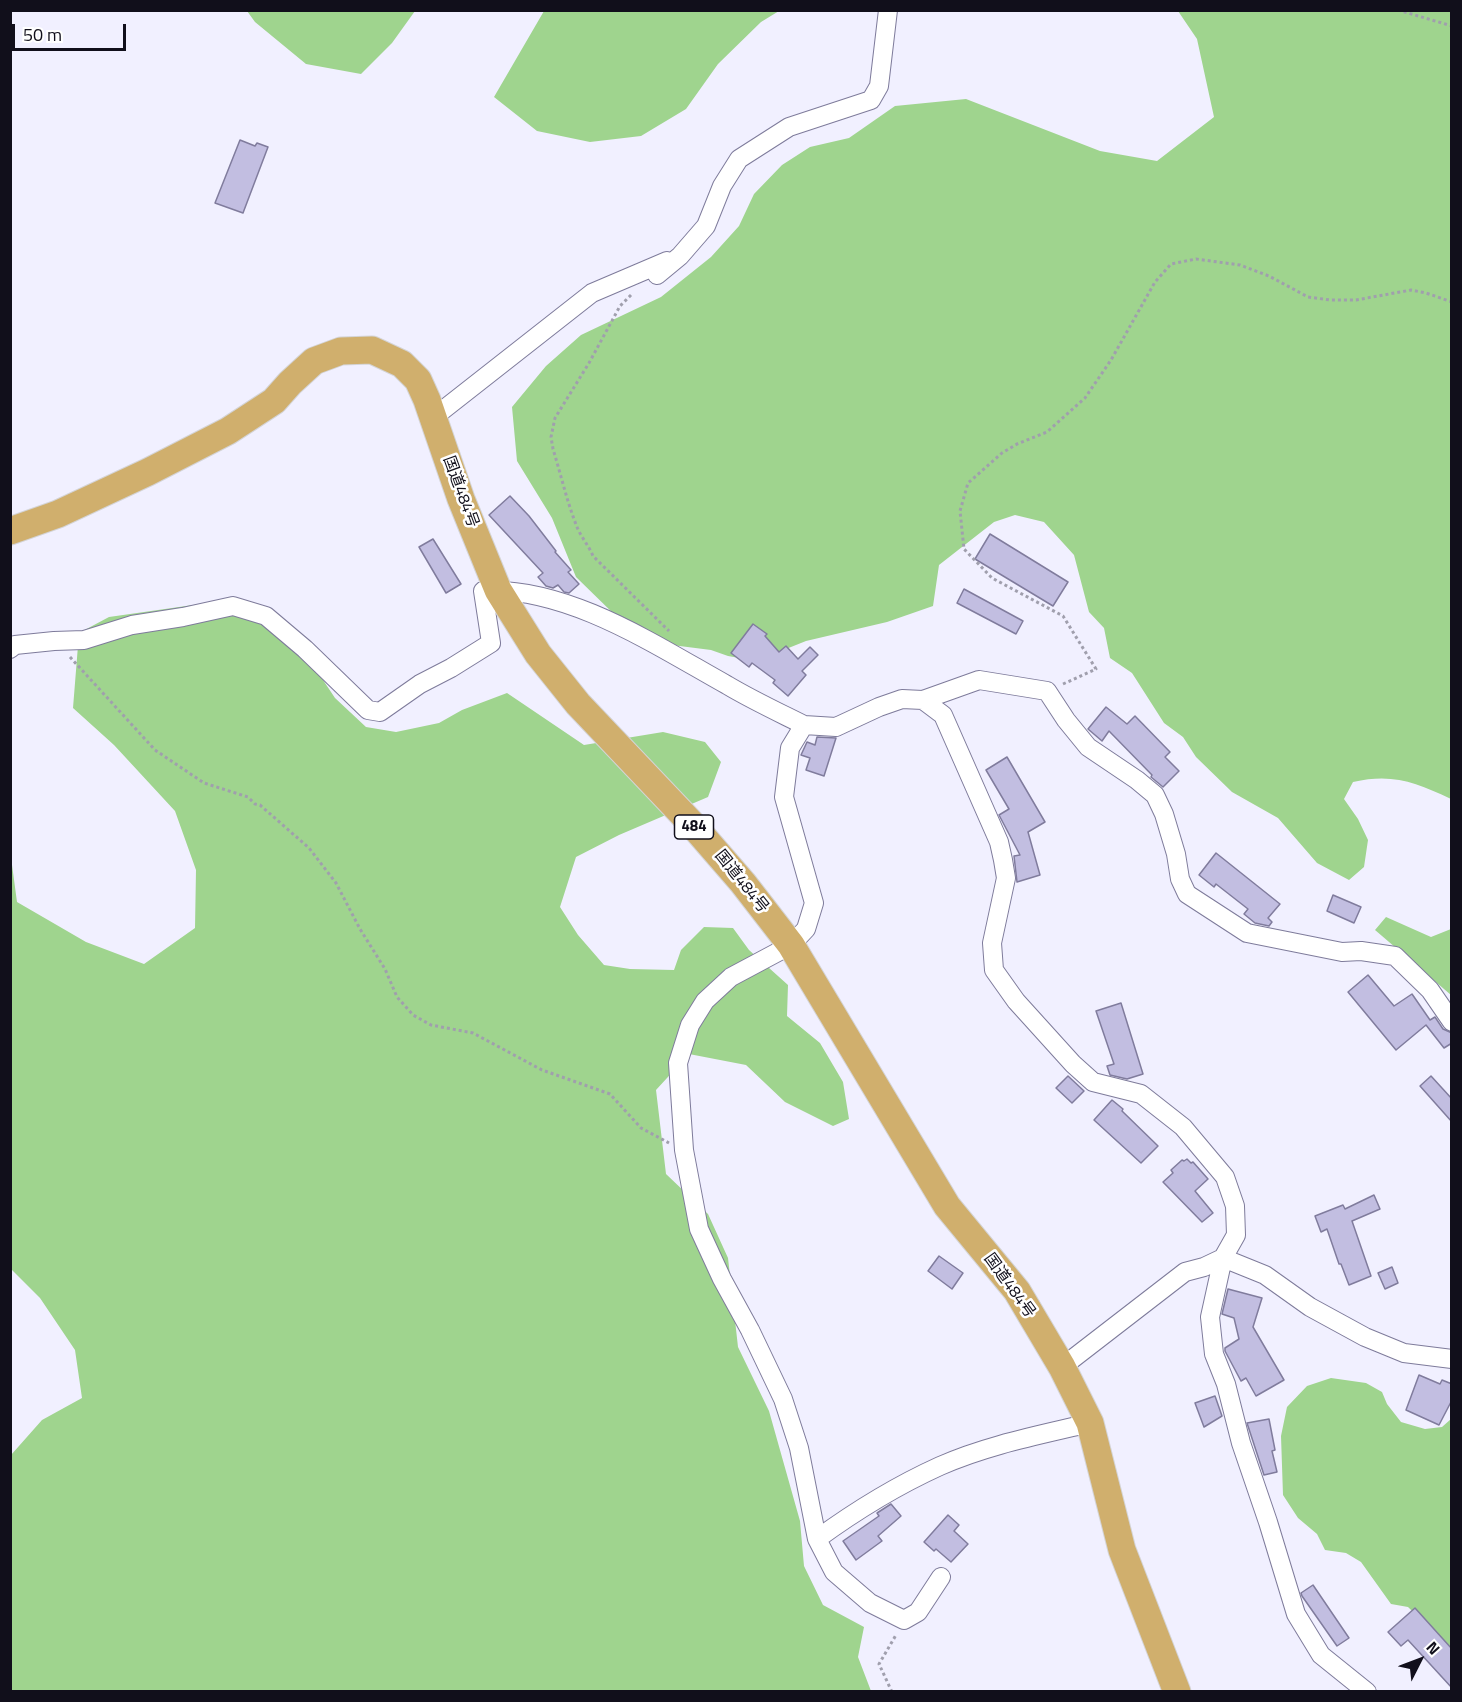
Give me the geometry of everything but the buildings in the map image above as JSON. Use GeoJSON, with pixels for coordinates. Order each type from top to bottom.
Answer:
{"type":"FeatureCollection","features":[{"type":"Feature","properties":{"kind":"highway","name":"国道484号"},"geometry":{"type":"LineString","coordinates":[[10,531],[78,505],[228,431],[274,401],[314,361],[341,351],[372,350],[402,364],[418,380],[434,417],[461,499],[498,590],[538,654],[563,687],[691,823],[743,883],[791,945],[947,1206],[1017,1291],[1062,1367],[1090,1423],[1122,1550],[1177,1692]]}},
{"type":"Feature","properties":{"kind":"street"},"geometry":{"type":"LineString","coordinates":[[657,275],[680,256],[706,226],[722,186],[739,159],[789,127],[871,100],[879,86],[888,10]]}},
{"type":"Feature","properties":{"kind":"street"},"geometry":{"type":"LineString","coordinates":[[434,417],[592,293],[680,256]]}},
{"type":"Feature","properties":{"kind":"street"},"geometry":{"type":"LineString","coordinates":[[10,648],[15,645],[84,640],[132,624],[183,617],[233,606],[267,616],[368,710],[380,712],[420,684],[491,644],[483,591],[498,590],[548,597],[600,617],[804,725],[836,727],[902,699],[924,700],[979,680],[1047,691],[1066,720],[1088,747],[1155,795],[1164,814],[1176,854],[1180,879],[1187,894],[1247,933],[1342,952],[1361,951],[1395,956],[1430,990],[1452,1022]]}},
{"type":"Feature","properties":{"kind":"street"},"geometry":{"type":"LineString","coordinates":[[924,700],[943,715],[999,842],[1006,878],[992,943],[994,970],[1016,1001],[1073,1064],[1093,1082],[1141,1094],[1183,1127],[1225,1177],[1235,1206],[1236,1235],[1223,1258],[1210,1317],[1214,1354],[1226,1384],[1241,1443],[1296,1614],[1321,1655],[1367,1692]]}},
{"type":"Feature","properties":{"kind":"street"},"geometry":{"type":"LineString","coordinates":[[804,725],[790,748],[784,797],[814,903],[806,929],[791,945],[731,977],[705,1001],[690,1025],[678,1063],[684,1150],[699,1228],[722,1279],[750,1330],[783,1399],[799,1448],[817,1539],[834,1572],[870,1603],[904,1620],[918,1612],[941,1577]]}},
{"type":"Feature","properties":{"kind":"street"},"geometry":{"type":"LineString","coordinates":[[1062,1367],[1185,1272],[1204,1267],[1223,1258],[1265,1275],[1310,1307],[1365,1337],[1404,1353],[1452,1359]]}},
{"type":"Feature","properties":{"kind":"street"},"geometry":{"type":"LineString","coordinates":[[817,1539],[853,1513],[939,1466],[988,1448],[1090,1423]]}},
{"type":"Feature","properties":{"kind":"path"},"geometry":{"type":"LineString","coordinates":[[1398,10],[1452,26]]}},
{"type":"Feature","properties":{"kind":"path"},"geometry":{"type":"LineString","coordinates":[[1047,691],[1096,669],[1063,616],[992,578],[964,549],[960,511],[968,483],[1002,453],[1017,444],[1047,432],[1084,398],[1112,360],[1155,282],[1171,264],[1196,259],[1240,266],[1269,276],[1308,297],[1330,300],[1356,300],[1411,290],[1426,292],[1452,302]]}},
{"type":"Feature","properties":{"kind":"path"},"geometry":{"type":"LineString","coordinates":[[657,275],[642,284],[620,306],[590,363],[555,418],[551,437],[576,525],[593,556],[676,638]]}},
{"type":"Feature","properties":{"kind":"path"},"geometry":{"type":"LineString","coordinates":[[54,641],[154,750],[204,783],[248,797],[309,848],[336,883],[360,929],[385,969],[397,998],[413,1015],[431,1025],[474,1033],[542,1070],[610,1094],[641,1128],[684,1150]]}},
{"type":"Feature","properties":{"kind":"path"},"geometry":{"type":"LineString","coordinates":[[892,1692],[879,1664],[904,1620]]}},
{"type":"Feature","properties":{"kind":"green space"},"geometry":{"type":"Polygon","coordinates":[[[247,11],[415,11],[392,43],[361,74],[306,64],[255,22],[247,11]]]}},
{"type":"Feature","properties":{"kind":"green space"},"geometry":{"type":"Polygon","coordinates":[[[544,11],[779,11],[761,22],[718,64],[686,109],[641,136],[590,142],[537,131],[494,97],[544,11]]]}},
{"type":"Feature","properties":{"kind":"green space"},"geometry":{"type":"Polygon","coordinates":[[[1178,11],[1451,11],[1451,799],[1427,788],[1393,779],[1368,779],[1353,782],[1344,799],[1358,819],[1368,840],[1364,867],[1349,880],[1317,863],[1278,818],[1232,792],[1196,757],[1183,737],[1164,723],[1132,673],[1110,658],[1104,628],[1089,612],[1074,555],[1044,522],[1015,515],[994,522],[939,565],[933,606],[887,622],[806,641],[756,661],[711,650],[664,644],[620,620],[576,577],[552,518],[517,461],[512,407],[546,366],[581,335],[661,297],[711,257],[739,226],[754,194],[782,165],[810,147],[849,138],[895,106],[966,99],[1100,151],[1157,161],[1214,117],[1197,39],[1178,11]]]}},
{"type":"Feature","properties":{"kind":"green space"},"geometry":{"type":"Polygon","coordinates":[[[207,603],[239,606],[303,650],[335,698],[366,727],[396,732],[439,723],[462,710],[507,693],[584,745],[663,732],[705,742],[721,762],[708,797],[619,835],[576,857],[560,907],[578,935],[604,965],[630,969],[674,970],[681,950],[704,927],[733,928],[749,950],[788,985],[787,1016],[820,1043],[843,1082],[849,1119],[833,1126],[785,1102],[746,1065],[689,1054],[656,1090],[666,1174],[708,1214],[728,1258],[738,1347],[769,1411],[800,1521],[804,1566],[823,1605],[864,1627],[858,1657],[871,1691],[11,1691],[11,1455],[42,1420],[82,1398],[75,1350],[40,1298],[11,1269],[10,850],[17,902],[86,942],[144,964],[195,928],[196,870],[175,811],[114,745],[73,708],[79,633],[109,617],[207,603]]]}},
{"type":"Feature","properties":{"kind":"green space"},"geometry":{"type":"Polygon","coordinates":[[[1386,917],[1431,937],[1451,929],[1451,995],[1375,930],[1386,917]]]}},
{"type":"Feature","properties":{"kind":"green space"},"geometry":{"type":"Polygon","coordinates":[[[1331,1378],[1366,1383],[1382,1392],[1387,1404],[1401,1422],[1425,1429],[1442,1427],[1451,1419],[1451,1649],[1408,1607],[1391,1604],[1361,1562],[1346,1553],[1325,1550],[1317,1534],[1298,1518],[1283,1495],[1281,1436],[1287,1407],[1307,1386],[1331,1378]]]}}]}
